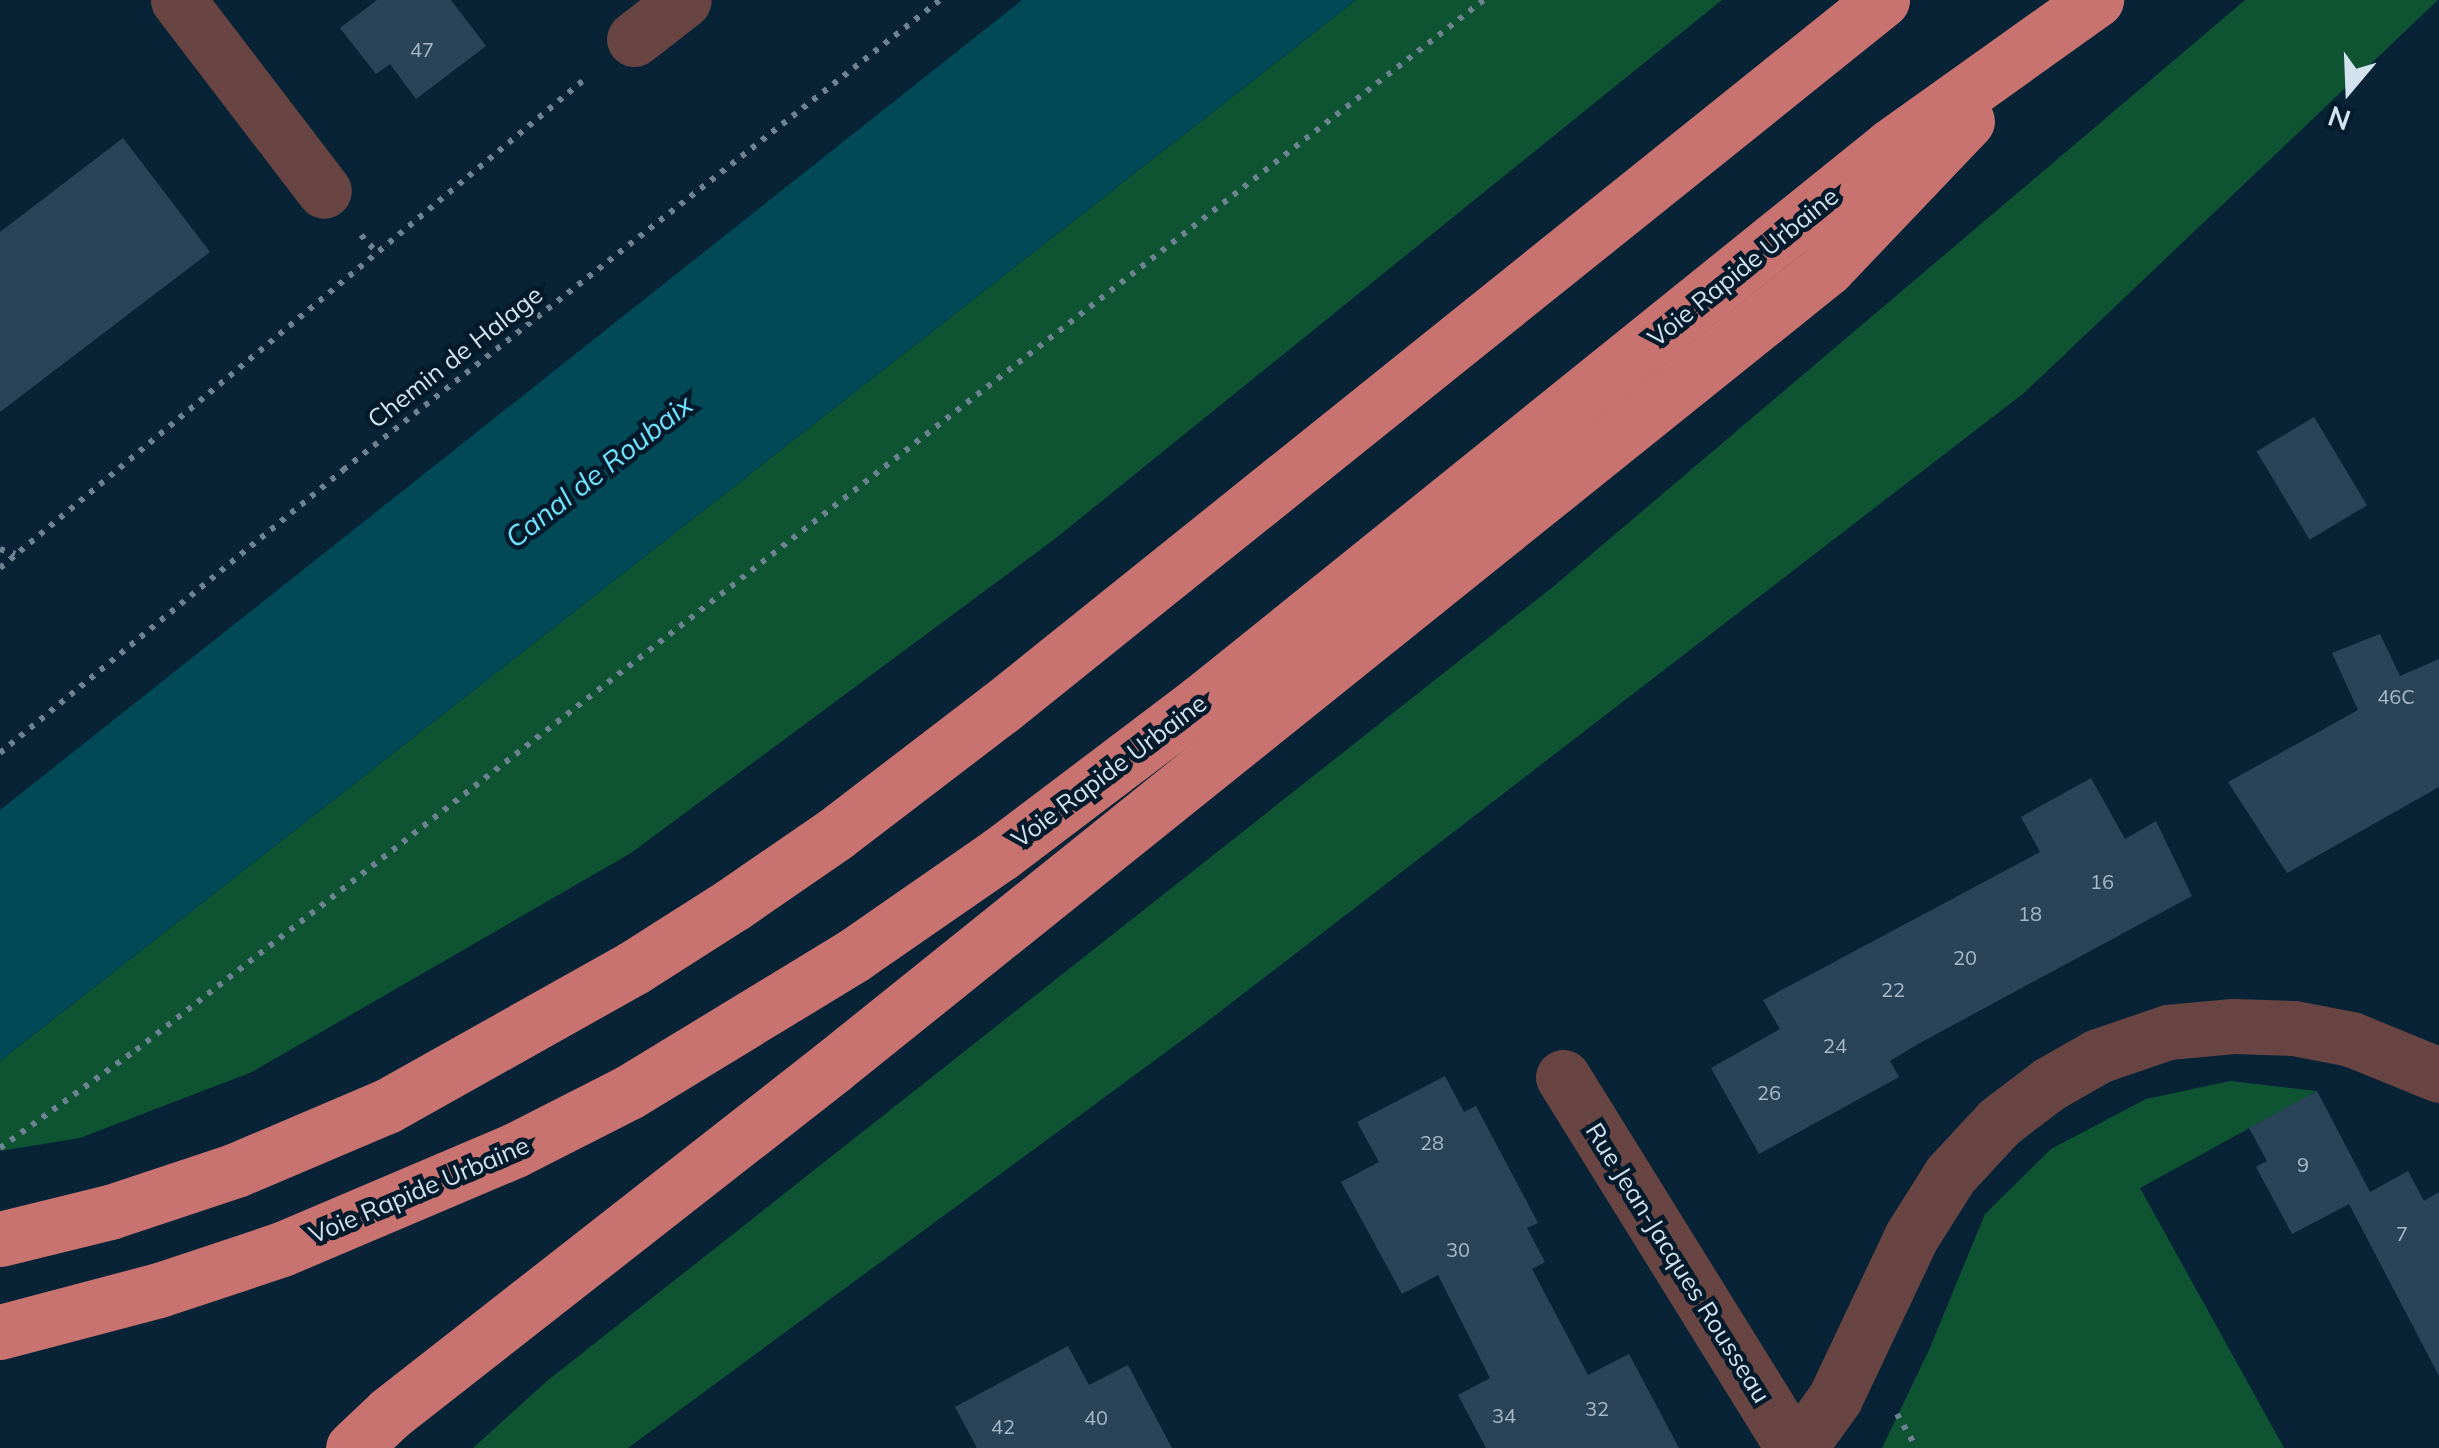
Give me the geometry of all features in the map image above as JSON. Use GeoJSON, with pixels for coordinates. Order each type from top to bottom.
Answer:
{"type":"FeatureCollection","features":[{"type":"Feature","properties":{"kind":"highway"},"geometry":{"type":"LineString","coordinates":[[0,1239],[110,1212],[236,1170],[387,1106],[633,968],[732,905],[835,834],[1000,708],[1882,0]]}},
{"type":"Feature","properties":{"kind":"highway","name":"Voie Rapide Urbaine"},"geometry":{"type":"LineString","coordinates":[[0,1332],[159,1290],[282,1248],[403,1199],[630,1092],[752,1020],[854,955],[1031,831],[1410,537],[1891,146],[2042,43],[2096,0]]}},
{"type":"Feature","properties":{"kind":"highway"},"geometry":{"type":"LineString","coordinates":[[352,1448],[390,1413],[848,1055],[1827,268],[2042,43]]}},
{"type":"Feature","properties":{"kind":"street"},"geometry":{"type":"LineString","coordinates":[[178,0],[324,191]]}},
{"type":"Feature","properties":{"kind":"street"},"geometry":{"type":"LineString","coordinates":[[634,39],[684,0]]}},
{"type":"Feature","properties":{"kind":"street","name":"Rue Jean-Jacques Rousseau"},"geometry":{"type":"LineString","coordinates":[[1563,1077],[1796,1448],[1835,1398],[1911,1238],[1950,1175],[1998,1122],[2050,1084],[2098,1056],[2168,1032],[2233,1026],[2294,1028],[2352,1039],[2439,1075]]}},
{"type":"Feature","properties":{"kind":"path","name":"Chemin de Halage"},"geometry":{"type":"LineString","coordinates":[[0,753],[343,470],[940,0]]}},
{"type":"Feature","properties":{"kind":"path"},"geometry":{"type":"LineString","coordinates":[[0,1148],[136,1050],[1484,0]]}},
{"type":"Feature","properties":{"kind":"path"},"geometry":{"type":"LineString","coordinates":[[0,568],[634,39]]}},
{"type":"Feature","properties":{"kind":"path"},"geometry":{"type":"LineString","coordinates":[[0,549],[17,554]]}},
{"type":"Feature","properties":{"kind":"shaded area"},"geometry":{"type":"Polygon","coordinates":[[[1356,0],[1722,0],[1056,538],[631,853],[252,1072],[80,1138],[0,1151],[0,1061],[1356,0]]]}},
{"type":"Feature","properties":{"kind":"shaded area"},"geometry":{"type":"Polygon","coordinates":[[[2245,0],[2438,0],[2024,393],[1200,1027],[628,1448],[473,1448],[547,1381],[1554,586],[2245,0]]]}},
{"type":"Feature","properties":{"kind":"shaded area"},"geometry":{"type":"Polygon","coordinates":[[[2230,1081],[2317,1091],[2140,1188],[2284,1448],[1882,1448],[1929,1350],[1985,1214],[2051,1149],[2146,1099],[2230,1081]]]}},
{"type":"Feature","properties":{"kind":"water","name":"Canal de Roubaix"},"geometry":{"type":"Polygon","coordinates":[[[1022,0],[1356,0],[0,1061],[0,810],[1022,0]]]}},
{"type":"Feature","properties":{"kind":"building"},"geometry":{"type":"Polygon","coordinates":[[[377,0],[451,0],[486,46],[416,99],[390,64],[376,74],[340,28],[377,0]]]}},
{"type":"Feature","properties":{"kind":"building"},"geometry":{"type":"Polygon","coordinates":[[[123,138],[210,252],[0,412],[0,232],[123,138]]]}},
{"type":"Feature","properties":{"kind":"building"},"geometry":{"type":"Polygon","coordinates":[[[2314,417],[2367,505],[2310,540],[2257,452],[2314,417]]]}},
{"type":"Feature","properties":{"kind":"building"},"geometry":{"type":"Polygon","coordinates":[[[2380,634],[2400,676],[2439,659],[2439,787],[2287,873],[2228,782],[2358,710],[2332,653],[2380,634]]]}},
{"type":"Feature","properties":{"kind":"building"},"geometry":{"type":"Polygon","coordinates":[[[2091,778],[2125,839],[2156,821],[2192,896],[1918,1044],[1890,1061],[1899,1077],[1759,1154],[1711,1068],[1780,1029],[1763,1000],[2040,852],[2021,817],[2091,778]]]}},
{"type":"Feature","properties":{"kind":"building"},"geometry":{"type":"Polygon","coordinates":[[[1445,1076],[1464,1112],[1476,1106],[1538,1223],[1527,1228],[1545,1262],[1532,1269],[1588,1375],[1629,1354],[1679,1448],[1486,1448],[1458,1395],[1490,1378],[1438,1275],[1402,1294],[1341,1182],[1379,1162],[1357,1122],[1445,1076]]]}},
{"type":"Feature","properties":{"kind":"building"},"geometry":{"type":"Polygon","coordinates":[[[2317,1091],[2370,1192],[2408,1171],[2424,1201],[2439,1192],[2439,1376],[2349,1204],[2292,1234],[2256,1167],[2267,1161],[2249,1128],[2317,1091]]]}},
{"type":"Feature","properties":{"kind":"building"},"geometry":{"type":"Polygon","coordinates":[[[1068,1346],[1089,1385],[1128,1365],[1172,1448],[977,1448],[955,1407],[1068,1346]]]}}]}
